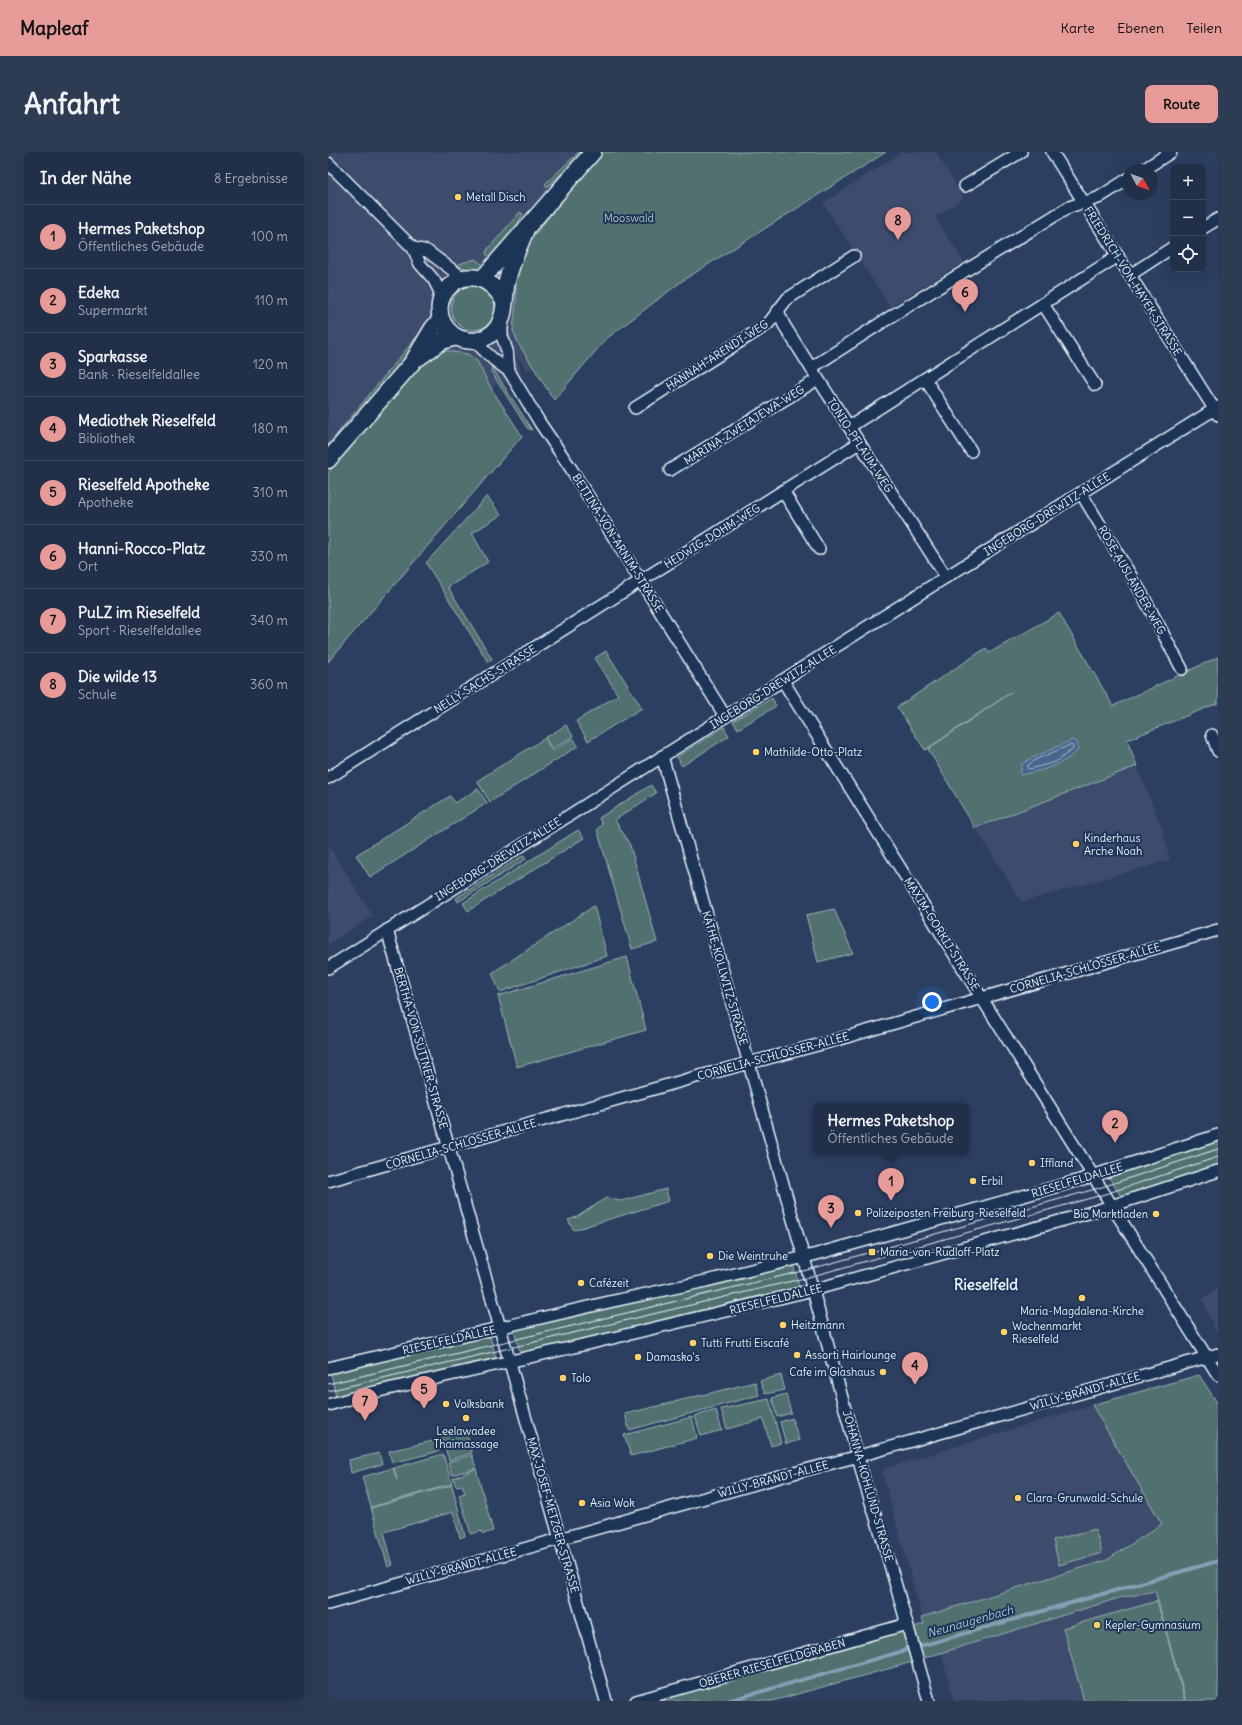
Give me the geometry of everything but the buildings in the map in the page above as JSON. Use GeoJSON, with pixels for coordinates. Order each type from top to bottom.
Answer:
{"type":"FeatureCollection","features":[{"type":"Feature","properties":{"kind":"main road"},"geometry":{"type":"LineString","coordinates":[[482,279],[493,268],[508,247],[525,232],[593,152]]}},
{"type":"Feature","properties":{"kind":"main road"},"geometry":{"type":"LineString","coordinates":[[504,301],[492,284],[482,279],[469,277],[463,278],[454,283],[442,296],[440,303],[441,319],[447,330],[456,337],[465,340],[474,341],[489,336],[497,328],[502,320],[507,280],[525,232]]}},
{"type":"Feature","properties":{"kind":"main road"},"geometry":{"type":"LineString","coordinates":[[328,460],[412,363],[433,328],[441,319]]}},
{"type":"Feature","properties":{"kind":"main road"},"geometry":{"type":"LineString","coordinates":[[412,363],[442,341],[456,337]]}},
{"type":"Feature","properties":{"kind":"street"},"geometry":{"type":"LineString","coordinates":[[965,186],[1021,152]]}},
{"type":"Feature","properties":{"kind":"street","name":"FRIEDRICH-VON-HAYEK-STRASSE"},"geometry":{"type":"LineString","coordinates":[[1052,152],[1217,411]]}},
{"type":"Feature","properties":{"kind":"street"},"geometry":{"type":"LineString","coordinates":[[1152,164],[1171,152]]}},
{"type":"Feature","properties":{"kind":"street"},"geometry":{"type":"LineString","coordinates":[[328,163],[413,248],[420,264],[434,280],[442,296]]}},
{"type":"Feature","properties":{"kind":"street"},"geometry":{"type":"LineString","coordinates":[[811,368],[895,314],[1069,207],[1098,198],[1122,183]]}},
{"type":"Feature","properties":{"kind":"street"},"geometry":{"type":"LineString","coordinates":[[1206,226],[1218,219]]}},
{"type":"Feature","properties":{"kind":"street"},"geometry":{"type":"LineString","coordinates":[[413,248],[427,252],[463,278]]}},
{"type":"Feature","properties":{"kind":"street"},"geometry":{"type":"LineString","coordinates":[[1130,275],[1170,249]]}},
{"type":"Feature","properties":{"kind":"street","name":"HANNAH-ARENDT-WEG"},"geometry":{"type":"LineString","coordinates":[[635,408],[768,324],[787,299],[854,256]]}},
{"type":"Feature","properties":{"kind":"street"},"geometry":{"type":"LineString","coordinates":[[849,427],[1118,256]]}},
{"type":"Feature","properties":{"kind":"street"},"geometry":{"type":"LineString","coordinates":[[1043,304],[1095,386]]}},
{"type":"Feature","properties":{"kind":"street","name":"TONIO-PFLAUM-WEG"},"geometry":{"type":"LineString","coordinates":[[778,311],[784,325],[811,368],[946,577]]}},
{"type":"Feature","properties":{"kind":"street","name":"BETTINA-VON-ARNIM-STRASSE"},"geometry":{"type":"LineString","coordinates":[[502,320],[502,336],[507,351],[509,371]]}},
{"type":"Feature","properties":{"kind":"street","name":"BETTINA-VON-ARNIM-STRASSE"},"geometry":{"type":"LineString","coordinates":[[474,341],[494,360],[509,371],[540,423],[560,451],[642,580],[725,716]]}},
{"type":"Feature","properties":{"kind":"street","name":"MARINA-ZWETAJEWA-WEG"},"geometry":{"type":"LineString","coordinates":[[670,470],[818,379]]}},
{"type":"Feature","properties":{"kind":"street"},"geometry":{"type":"LineString","coordinates":[[925,379],[971,451]]}},
{"type":"Feature","properties":{"kind":"street","name":"INGEBORG-DREWITZ-ALLEE"},"geometry":{"type":"LineString","coordinates":[[328,968],[946,577],[1217,411]]}},
{"type":"Feature","properties":{"kind":"street","name":"HEDWIG-DOHM-WEG"},"geometry":{"type":"LineString","coordinates":[[642,580],[859,443]]}},
{"type":"Feature","properties":{"kind":"street"},"geometry":{"type":"LineString","coordinates":[[783,492],[819,549]]}},
{"type":"Feature","properties":{"kind":"street","name":"ROSE-AUSLÄNDER-WEG"},"geometry":{"type":"LineString","coordinates":[[1081,493],[1142,594],[1182,669]]}},
{"type":"Feature","properties":{"kind":"street","name":"NELLY-SACHS-STRASSE"},"geometry":{"type":"LineString","coordinates":[[328,778],[642,580]]}},
{"type":"Feature","properties":{"kind":"street","name":"MAXIM-GORKIJ-STRASSE"},"geometry":{"type":"LineString","coordinates":[[783,681],[1112,1206],[1213,1355],[1218,1375]]}},
{"type":"Feature","properties":{"kind":"street"},"geometry":{"type":"LineString","coordinates":[[1212,735],[1218,751]]}},
{"type":"Feature","properties":{"kind":"street","name":"KÄTHE-KOLLWITZ-STRASSE"},"geometry":{"type":"LineString","coordinates":[[662,756],[807,1270]]}},
{"type":"Feature","properties":{"kind":"street","name":"BERTHA-VON-SUTTNER-STRASSE"},"geometry":{"type":"LineString","coordinates":[[387,930],[500,1328]]}},
{"type":"Feature","properties":{"kind":"street","name":"CORNELIA-SCHLOSSER-ALLEE"},"geometry":{"type":"LineString","coordinates":[[328,1181],[748,1063],[829,1042],[1218,930]]}},
{"type":"Feature","properties":{"kind":"street","name":"RIESELFELDALLEE"},"geometry":{"type":"LineString","coordinates":[[328,1368],[609,1302],[706,1281],[803,1257],[1037,1193],[1218,1135]]}},
{"type":"Feature","properties":{"kind":"street","name":"RIESELFELDALLEE"},"geometry":{"type":"LineString","coordinates":[[328,1405],[370,1393],[510,1362],[813,1290],[1112,1206],[1218,1171]]}},
{"type":"Feature","properties":{"kind":"street","name":"JOHANNA-KOHLUND-STRASSE"},"geometry":{"type":"LineString","coordinates":[[807,1270],[859,1456],[865,1483],[929,1701]]}},
{"type":"Feature","properties":{"kind":"street","name":"MAX-JOSEF-METZGER-STRASSE"},"geometry":{"type":"LineString","coordinates":[[500,1328],[606,1701]]}},
{"type":"Feature","properties":{"kind":"street","name":"WILLY-BRANDT-ALLEE"},"geometry":{"type":"LineString","coordinates":[[328,1604],[859,1456],[1213,1355]]}},
{"type":"Feature","properties":{"kind":"street","name":"OBERER RIESELFELDGRABEN"},"geometry":{"type":"LineString","coordinates":[[636,1701],[908,1626]]}},
{"type":"Feature","properties":{"kind":"shaded area"},"geometry":{"type":"Polygon","coordinates":[[[328,152],[579,152],[592,163],[516,301],[513,320],[518,343],[533,368],[526,371],[523,364],[514,353],[522,372],[503,383],[493,367],[492,373],[498,384],[491,388],[481,368],[429,356],[328,473],[328,450],[423,330],[328,445],[328,152]]]}},
{"type":"Feature","properties":{"kind":"shaded area"},"geometry":{"type":"Polygon","coordinates":[[[902,152],[936,152],[964,198],[935,217],[964,262],[890,307],[823,203],[902,152]]]}},
{"type":"Feature","properties":{"kind":"shaded area","name":"Kinderhaus Arche Noah"},"geometry":{"type":"Polygon","coordinates":[[[1137,766],[1162,829],[1170,860],[1022,902],[975,828],[1137,766]]]}},
{"type":"Feature","properties":{"kind":"shaded area"},"geometry":{"type":"Polygon","coordinates":[[[328,845],[373,916],[328,944],[328,845]]]}},
{"type":"Feature","properties":{"kind":"shaded area"},"geometry":{"type":"Polygon","coordinates":[[[1218,1288],[1218,1332],[1216,1332],[1202,1299],[1218,1288]]]}},
{"type":"Feature","properties":{"kind":"shaded area","name":"Clara-Grunwald-Schule"},"geometry":{"type":"Polygon","coordinates":[[[1092,1405],[1162,1524],[1107,1560],[922,1617],[882,1472],[886,1468],[1092,1405]]]}},
{"type":"Feature","properties":{"kind":"shaded area","name":"Kepler-Gymnasium"},"geometry":{"type":"Polygon","coordinates":[[[1155,1591],[1186,1701],[954,1701],[941,1653],[1119,1598],[1155,1591]]]}},
{"type":"Feature","properties":{"kind":"green space","name":"Mooswald"},"geometry":{"type":"Polygon","coordinates":[[[579,152],[886,152],[682,281],[606,339],[554,400],[518,343],[513,330],[516,301],[516,277],[522,251],[591,163],[577,159],[547,187],[545,184],[579,152]]]}},
{"type":"Feature","properties":{"kind":"green space"},"geometry":{"type":"Polygon","coordinates":[[[520,212],[523,214],[512,234],[493,260],[486,254],[487,250],[520,212]]]}},
{"type":"Feature","properties":{"kind":"green space"},"geometry":{"type":"Polygon","coordinates":[[[475,259],[486,267],[474,271],[456,265],[475,259]]]}},
{"type":"Feature","properties":{"kind":"green space"},"geometry":{"type":"Polygon","coordinates":[[[469,286],[477,286],[482,287],[489,292],[494,299],[494,317],[489,324],[482,329],[469,330],[461,327],[454,320],[451,312],[451,304],[454,296],[461,289],[469,286]]]}},
{"type":"Feature","properties":{"kind":"green space"},"geometry":{"type":"Polygon","coordinates":[[[423,329],[414,348],[328,450],[328,445],[423,329]]]}},
{"type":"Feature","properties":{"kind":"green space"},"geometry":{"type":"Polygon","coordinates":[[[440,350],[468,354],[477,361],[491,388],[522,436],[328,662],[328,473],[429,356],[440,350]]]}},
{"type":"Feature","properties":{"kind":"green space"},"geometry":{"type":"Polygon","coordinates":[[[492,367],[532,430],[527,428],[492,373],[492,367]]]}},
{"type":"Feature","properties":{"kind":"green space"},"geometry":{"type":"Polygon","coordinates":[[[487,496],[501,515],[472,533],[488,562],[448,587],[492,659],[488,662],[426,563],[487,496]]]}},
{"type":"Feature","properties":{"kind":"green space"},"geometry":{"type":"Polygon","coordinates":[[[1059,613],[1113,706],[1218,657],[1218,703],[1127,740],[1137,766],[975,828],[928,749],[1013,691],[925,750],[897,707],[986,648],[989,653],[1059,613]]]}},
{"type":"Feature","properties":{"kind":"green space"},"geometry":{"type":"Polygon","coordinates":[[[606,651],[642,708],[588,741],[576,721],[618,695],[595,658],[606,651]]]}},
{"type":"Feature","properties":{"kind":"green space"},"geometry":{"type":"Polygon","coordinates":[[[772,698],[776,706],[738,729],[733,721],[772,698]]]}},
{"type":"Feature","properties":{"kind":"green space"},"geometry":{"type":"Polygon","coordinates":[[[566,725],[573,736],[552,749],[545,738],[566,725]]]}},
{"type":"Feature","properties":{"kind":"green space"},"geometry":{"type":"Polygon","coordinates":[[[724,727],[729,736],[682,766],[677,757],[724,727]]]}},
{"type":"Feature","properties":{"kind":"green space"},"geometry":{"type":"Polygon","coordinates":[[[545,738],[552,751],[573,738],[578,746],[490,802],[477,781],[545,738]]]}},
{"type":"Feature","properties":{"kind":"green space"},"geometry":{"type":"Polygon","coordinates":[[[651,785],[656,793],[615,820],[630,845],[657,942],[632,949],[597,829],[602,825],[599,818],[651,785]]]}},
{"type":"Feature","properties":{"kind":"green space"},"geometry":{"type":"Polygon","coordinates":[[[478,789],[487,803],[370,877],[356,855],[450,796],[455,803],[478,789]]]}},
{"type":"Feature","properties":{"kind":"green space"},"geometry":{"type":"Polygon","coordinates":[[[578,830],[584,838],[468,911],[463,903],[578,830]]]}},
{"type":"Feature","properties":{"kind":"green space"},"geometry":{"type":"Polygon","coordinates":[[[524,855],[526,859],[458,902],[456,898],[524,855]]]}},
{"type":"Feature","properties":{"kind":"green space"},"geometry":{"type":"Polygon","coordinates":[[[594,906],[607,956],[500,992],[492,973],[594,906]]]}},
{"type":"Feature","properties":{"kind":"green space"},"geometry":{"type":"Polygon","coordinates":[[[834,909],[853,953],[818,962],[806,915],[834,909]]]}},
{"type":"Feature","properties":{"kind":"green space"},"geometry":{"type":"Polygon","coordinates":[[[627,957],[646,1030],[517,1067],[498,996],[627,957]]]}},
{"type":"Feature","properties":{"kind":"green space"},"geometry":{"type":"Polygon","coordinates":[[[1218,1140],[1218,1167],[1122,1198],[1108,1176],[1218,1140]]]}},
{"type":"Feature","properties":{"kind":"green space"},"geometry":{"type":"Polygon","coordinates":[[[666,1189],[669,1201],[574,1230],[568,1220],[577,1217],[606,1198],[621,1201],[666,1189]]]}},
{"type":"Feature","properties":{"kind":"green space"},"geometry":{"type":"Polygon","coordinates":[[[793,1264],[800,1289],[521,1355],[514,1330],[793,1264]]]}},
{"type":"Feature","properties":{"kind":"green space"},"geometry":{"type":"Polygon","coordinates":[[[490,1336],[497,1361],[336,1398],[331,1373],[490,1336]]]}},
{"type":"Feature","properties":{"kind":"green space"},"geometry":{"type":"Polygon","coordinates":[[[781,1375],[785,1390],[765,1394],[760,1381],[781,1375]]]}},
{"type":"Feature","properties":{"kind":"green space"},"geometry":{"type":"Polygon","coordinates":[[[1199,1375],[1218,1404],[1218,1701],[1186,1701],[1155,1591],[1119,1598],[902,1665],[772,1701],[651,1701],[924,1624],[922,1617],[1107,1560],[1162,1524],[1092,1405],[1199,1375]]]}},
{"type":"Feature","properties":{"kind":"green space"},"geometry":{"type":"Polygon","coordinates":[[[755,1382],[759,1395],[629,1430],[625,1414],[755,1382]]]}},
{"type":"Feature","properties":{"kind":"green space"},"geometry":{"type":"Polygon","coordinates":[[[786,1394],[791,1413],[777,1417],[772,1398],[786,1394]]]}},
{"type":"Feature","properties":{"kind":"green space"},"geometry":{"type":"Polygon","coordinates":[[[769,1399],[781,1443],[771,1446],[763,1419],[727,1429],[721,1409],[769,1399]]]}},
{"type":"Feature","properties":{"kind":"green space"},"geometry":{"type":"Polygon","coordinates":[[[716,1410],[722,1430],[701,1436],[695,1416],[716,1410]]]}},
{"type":"Feature","properties":{"kind":"green space"},"geometry":{"type":"Polygon","coordinates":[[[692,1417],[697,1438],[631,1456],[624,1435],[692,1417]]]}},
{"type":"Feature","properties":{"kind":"green space"},"geometry":{"type":"Polygon","coordinates":[[[792,1418],[799,1440],[786,1444],[780,1422],[792,1418]]]}},
{"type":"Feature","properties":{"kind":"green space"},"geometry":{"type":"Polygon","coordinates":[[[465,1428],[472,1453],[449,1460],[440,1434],[465,1428]]]}},
{"type":"Feature","properties":{"kind":"green space"},"geometry":{"type":"Polygon","coordinates":[[[437,1440],[440,1451],[392,1463],[389,1451],[437,1440]]]}},
{"type":"Feature","properties":{"kind":"green space"},"geometry":{"type":"Polygon","coordinates":[[[379,1453],[382,1464],[351,1473],[349,1460],[379,1453]]]}},
{"type":"Feature","properties":{"kind":"green space"},"geometry":{"type":"Polygon","coordinates":[[[443,1454],[452,1484],[371,1507],[362,1477],[393,1468],[397,1480],[394,1468],[443,1454]]]}},
{"type":"Feature","properties":{"kind":"green space"},"geometry":{"type":"Polygon","coordinates":[[[472,1455],[476,1468],[452,1475],[448,1462],[472,1455]]]}},
{"type":"Feature","properties":{"kind":"green space"},"geometry":{"type":"Polygon","coordinates":[[[476,1469],[493,1531],[483,1534],[481,1531],[471,1534],[459,1495],[465,1493],[462,1485],[456,1486],[453,1478],[476,1469]]]}},
{"type":"Feature","properties":{"kind":"green space"},"geometry":{"type":"Polygon","coordinates":[[[452,1485],[465,1536],[460,1538],[453,1512],[384,1532],[393,1565],[388,1567],[371,1508],[452,1485]]]}},
{"type":"Feature","properties":{"kind":"green space"},"geometry":{"type":"Polygon","coordinates":[[[1095,1529],[1102,1553],[1059,1565],[1053,1540],[1095,1529]]]}},
{"type":"Feature","properties":{"kind":"green space"},"geometry":{"type":"Polygon","coordinates":[[[1157,1601],[1185,1701],[1084,1701],[1063,1628],[1157,1601]]]}},
{"type":"Feature","properties":{"kind":"water"},"geometry":{"type":"Polygon","coordinates":[[[1072,740],[1077,742],[1078,750],[1072,756],[1059,764],[1044,770],[1020,775],[1022,764],[1072,740]]]}},
{"type":"Feature","properties":{"kind":"waterway","name":"Neunaugenbach"},"geometry":{"type":"LineString","coordinates":[[728,1701],[1218,1561]]}},
{"type":"Feature","properties":{"kind":"tram line"},"geometry":{"type":"LineString","coordinates":[[328,1384],[807,1270],[1099,1188],[1218,1149]]}},
{"type":"Feature","properties":{"kind":"tram line"},"geometry":{"type":"LineString","coordinates":[[328,1391],[809,1277],[1105,1194],[1218,1157]]}},
{"type":"Feature","properties":{"kind":"place","name":"Metall Disch"},"geometry":{"type":"Point","coordinates":[458,197]}},
{"type":"Feature","properties":{"kind":"place","name":"Die wilde 13"},"geometry":{"type":"Point","coordinates":[898,240]}},
{"type":"Feature","properties":{"kind":"place","name":"Hanni-Rocco-Platz"},"geometry":{"type":"Point","coordinates":[965,312]}},
{"type":"Feature","properties":{"kind":"place","name":"Mathilde-Otto-Platz"},"geometry":{"type":"Point","coordinates":[756,752]}},
{"type":"Feature","properties":{"kind":"place","name":"Kinderhaus Arche Noah"},"geometry":{"type":"Point","coordinates":[1076,844]}},
{"type":"Feature","properties":{"kind":"place","name":"Edeka"},"geometry":{"type":"Point","coordinates":[1115,1143]}},
{"type":"Feature","properties":{"kind":"place","name":"Iffland"},"geometry":{"type":"Point","coordinates":[1032,1163]}},
{"type":"Feature","properties":{"kind":"place","name":"Erbil"},"geometry":{"type":"Point","coordinates":[973,1181]}},
{"type":"Feature","properties":{"kind":"place","name":"Hermes Paketshop"},"geometry":{"type":"Point","coordinates":[891,1201]}},
{"type":"Feature","properties":{"kind":"place","name":"Polizeiposten Freiburg-Rieselfeld"},"geometry":{"type":"Point","coordinates":[858,1213]}},
{"type":"Feature","properties":{"kind":"place","name":"Bio Marktladen"},"geometry":{"type":"Point","coordinates":[1156,1214]}},
{"type":"Feature","properties":{"kind":"place","name":"Sparkasse"},"geometry":{"type":"Point","coordinates":[831,1228]}},
{"type":"Feature","properties":{"kind":"place","name":"Maria-von-Rudloff-Platz"},"geometry":{"type":"Point","coordinates":[872,1252]}},
{"type":"Feature","properties":{"kind":"place","name":"Die Weintruhe"},"geometry":{"type":"Point","coordinates":[710,1256]}},
{"type":"Feature","properties":{"kind":"place","name":"Cafézeit"},"geometry":{"type":"Point","coordinates":[581,1283]}},
{"type":"Feature","properties":{"kind":"place","name":"Maria-Magdalena-Kirche"},"geometry":{"type":"Point","coordinates":[1082,1298]}},
{"type":"Feature","properties":{"kind":"place","name":"Heitzmann"},"geometry":{"type":"Point","coordinates":[783,1325]}},
{"type":"Feature","properties":{"kind":"place","name":"Wochenmarkt Rieselfeld"},"geometry":{"type":"Point","coordinates":[1004,1332]}},
{"type":"Feature","properties":{"kind":"place","name":"Tutti Frutti Eiscafé"},"geometry":{"type":"Point","coordinates":[693,1343]}},
{"type":"Feature","properties":{"kind":"place","name":"Assorti Hairlounge"},"geometry":{"type":"Point","coordinates":[797,1355]}},
{"type":"Feature","properties":{"kind":"place","name":"Damasko's"},"geometry":{"type":"Point","coordinates":[638,1357]}},
{"type":"Feature","properties":{"kind":"place","name":"Cafe im Glashaus"},"geometry":{"type":"Point","coordinates":[883,1372]}},
{"type":"Feature","properties":{"kind":"place","name":"Tolo"},"geometry":{"type":"Point","coordinates":[563,1378]}},
{"type":"Feature","properties":{"kind":"place","name":"Mediothek Rieselfeld"},"geometry":{"type":"Point","coordinates":[915,1385]}},
{"type":"Feature","properties":{"kind":"place","name":"Volksbank"},"geometry":{"type":"Point","coordinates":[446,1404]}},
{"type":"Feature","properties":{"kind":"place","name":"Rieselfeld Apotheke"},"geometry":{"type":"Point","coordinates":[424,1409]}},
{"type":"Feature","properties":{"kind":"place","name":"Leelawadee Thaimassage"},"geometry":{"type":"Point","coordinates":[466,1418]}},
{"type":"Feature","properties":{"kind":"place","name":"PuLZ im Rieselfeld"},"geometry":{"type":"Point","coordinates":[365,1421]}},
{"type":"Feature","properties":{"kind":"place","name":"Clara-Grunwald-Schule"},"geometry":{"type":"Point","coordinates":[1018,1498]}},
{"type":"Feature","properties":{"kind":"place","name":"Asia Wok"},"geometry":{"type":"Point","coordinates":[582,1503]}},
{"type":"Feature","properties":{"kind":"place","name":"Kepler-Gymnasium"},"geometry":{"type":"Point","coordinates":[1097,1625]}},
{"type":"Feature","properties":{"kind":"district","name":"Rieselfeld"},"geometry":{"type":"Point","coordinates":[986,1284]}}]}
